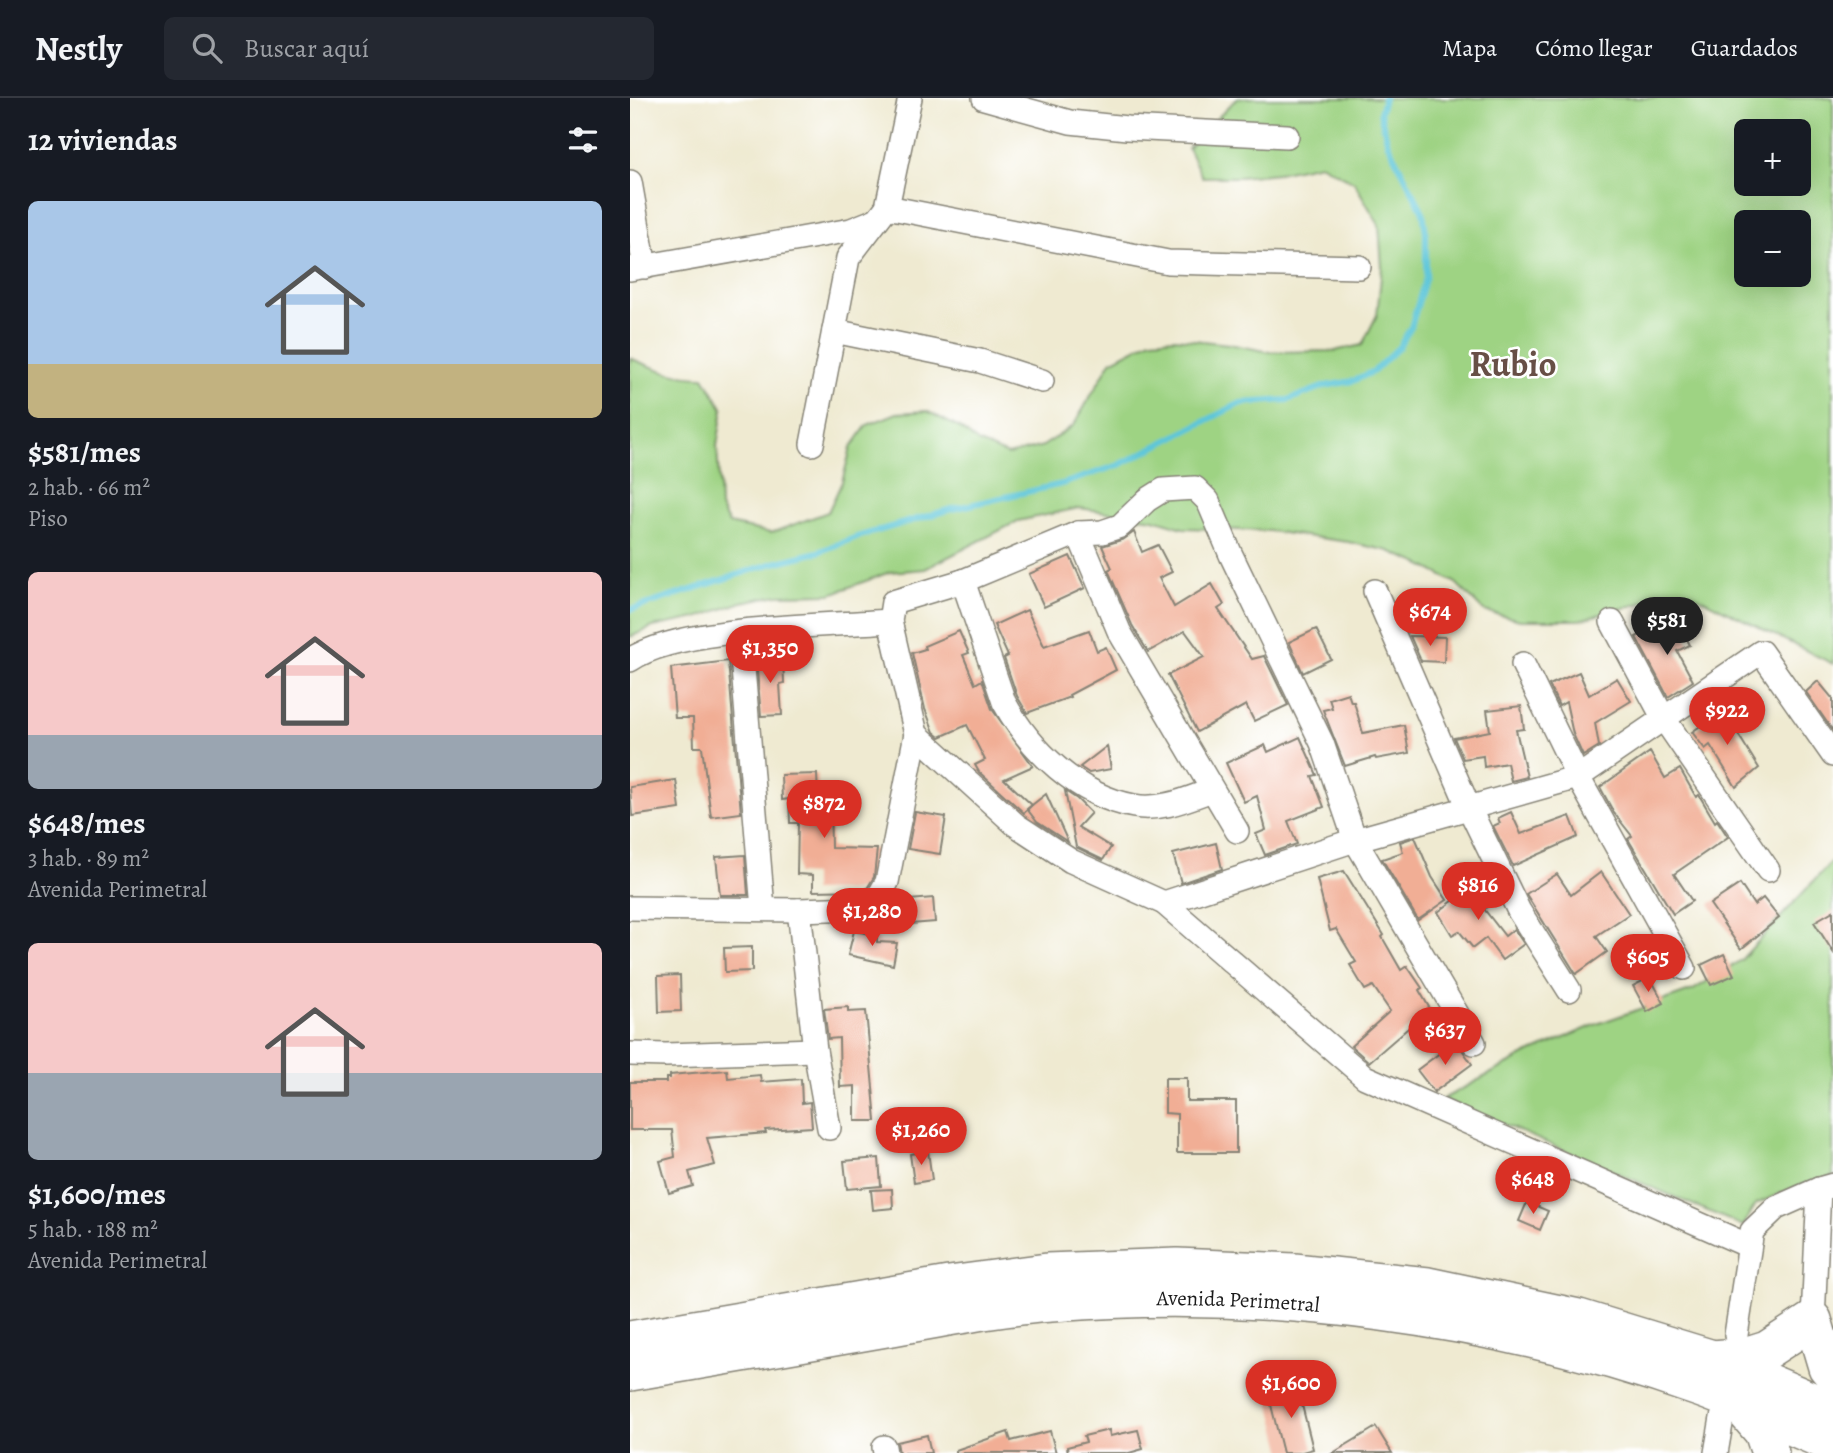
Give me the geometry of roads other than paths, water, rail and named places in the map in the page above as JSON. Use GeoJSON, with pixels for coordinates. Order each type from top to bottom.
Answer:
{"type":"FeatureCollection","features":[{"type":"Feature","properties":{"kind":"main road","name":"Avenida Perimetral"},"geometry":{"type":"LineString","coordinates":[[630,1340],[949,1285],[1046,1272],[1177,1267],[1294,1272],[1428,1286],[1724,1347],[1833,1410]]}},
{"type":"Feature","properties":{"kind":"main road","name":"Avenida Perimetral"},"geometry":{"type":"LineString","coordinates":[[630,1372],[954,1316],[1049,1303],[1177,1299],[1292,1303],[1422,1317],[1571,1349],[1702,1389],[1731,1411],[1833,1444]]}},
{"type":"Feature","properties":{"kind":"main road"},"geometry":{"type":"LineString","coordinates":[[1724,1347],[1748,1356],[1767,1350],[1813,1320],[1827,1367],[1833,1374]]}},
{"type":"Feature","properties":{"kind":"main road"},"geometry":{"type":"LineString","coordinates":[[1731,1411],[1763,1432],[1770,1453]]}},
{"type":"Feature","properties":{"kind":"street"},"geometry":{"type":"LineString","coordinates":[[812,444],[848,258],[881,213],[910,98]]}},
{"type":"Feature","properties":{"kind":"street"},"geometry":{"type":"LineString","coordinates":[[984,98],[1070,122],[1127,128],[1287,136]]}},
{"type":"Feature","properties":{"kind":"street"},"geometry":{"type":"LineString","coordinates":[[630,182],[638,268],[851,230],[881,213],[1168,262],[1359,267]]}},
{"type":"Feature","properties":{"kind":"street"},"geometry":{"type":"LineString","coordinates":[[834,331],[980,361],[1042,381]]}},
{"type":"Feature","properties":{"kind":"street"},"geometry":{"type":"LineString","coordinates":[[630,908],[799,910],[867,906],[876,901],[887,882],[916,734],[890,621],[893,602],[963,581],[1078,533],[1102,532],[1120,526],[1147,500],[1163,490],[1195,488],[1208,501],[1231,555],[1322,743],[1355,840],[1475,1043]]}},
{"type":"Feature","properties":{"kind":"street"},"geometry":{"type":"LineString","coordinates":[[1078,533],[1119,631],[1237,831]]}},
{"type":"Feature","properties":{"kind":"street"},"geometry":{"type":"LineString","coordinates":[[963,581],[1008,710],[1041,753],[1072,779],[1102,796],[1135,807],[1171,805],[1212,790]]}},
{"type":"Feature","properties":{"kind":"street"},"geometry":{"type":"LineString","coordinates":[[1375,591],[1469,808],[1519,911],[1569,990]]}},
{"type":"Feature","properties":{"kind":"street"},"geometry":{"type":"LineString","coordinates":[[630,660],[642,652],[684,640],[740,632],[890,621]]}},
{"type":"Feature","properties":{"kind":"street"},"geometry":{"type":"LineString","coordinates":[[1612,622],[1664,719],[1769,870]]}},
{"type":"Feature","properties":{"kind":"street"},"geometry":{"type":"LineString","coordinates":[[740,632],[763,909]]}},
{"type":"Feature","properties":{"kind":"street"},"geometry":{"type":"LineString","coordinates":[[1164,903],[1355,840],[1578,777],[1762,652],[1833,755]]}},
{"type":"Feature","properties":{"kind":"street"},"geometry":{"type":"LineString","coordinates":[[1523,664],[1578,777],[1684,968]]}},
{"type":"Feature","properties":{"kind":"street"},"geometry":{"type":"LineString","coordinates":[[916,734],[1016,825],[1071,861],[1164,903],[1365,1077],[1749,1246]]}},
{"type":"Feature","properties":{"kind":"street"},"geometry":{"type":"LineString","coordinates":[[799,910],[815,1050],[829,1128]]}},
{"type":"Feature","properties":{"kind":"street"},"geometry":{"type":"LineString","coordinates":[[630,1054],[815,1050]]}},
{"type":"Feature","properties":{"kind":"street"},"geometry":{"type":"LineString","coordinates":[[1724,1347],[1752,1231],[1776,1208],[1826,1187],[1813,1320]]}},
{"type":"Feature","properties":{"kind":"street"},"geometry":{"type":"LineString","coordinates":[[1716,1453],[1731,1411]]}},
{"type":"Feature","properties":{"kind":"waterway"},"geometry":{"type":"LineString","coordinates":[[630,610],[948,510],[1062,484],[1119,465],[1241,403],[1288,400],[1325,386],[1353,381],[1374,371],[1399,347],[1411,327],[1426,276],[1423,212],[1388,144],[1380,113],[1384,98]]}},
{"type":"Feature","properties":{"kind":"district","name":"Rubio"},"geometry":{"type":"Point","coordinates":[1513,364]}}]}
